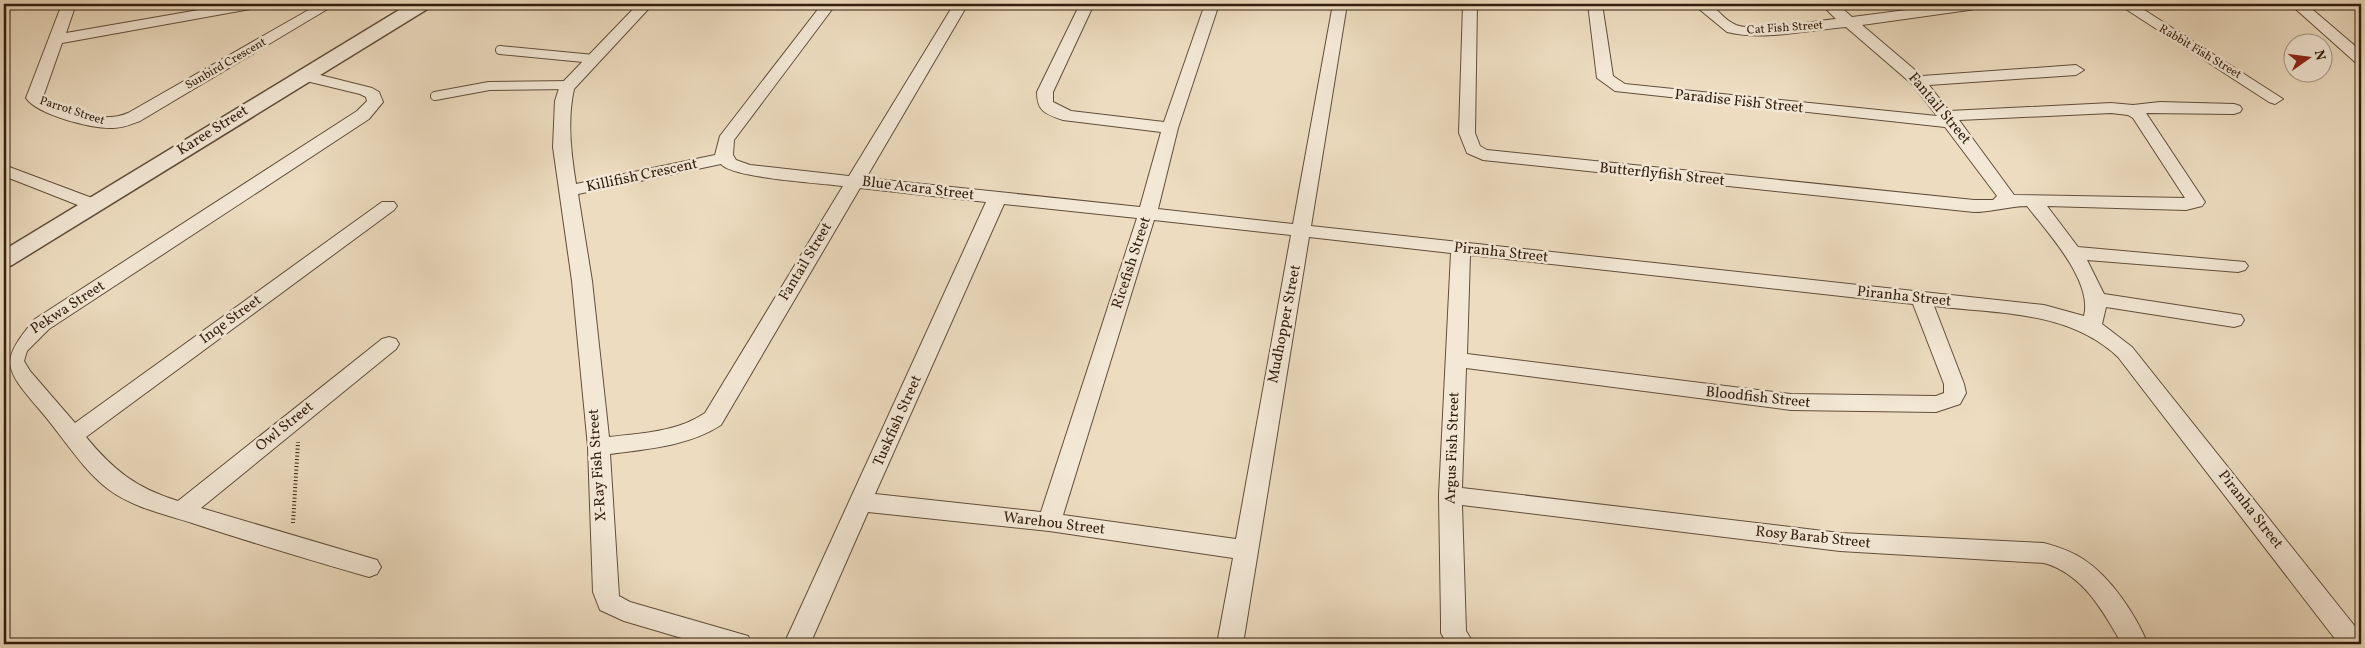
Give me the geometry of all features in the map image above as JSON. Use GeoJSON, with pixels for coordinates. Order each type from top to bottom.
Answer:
{"type":"FeatureCollection","features":[{"type":"Feature","properties":{"kind":"street","name":"Parrot Street"},"geometry":{"type":"LineString","coordinates":[[69,4],[34,96],[36,100],[99,122],[121,122]]}},
{"type":"Feature","properties":{"kind":"street"},"geometry":{"type":"LineString","coordinates":[[54,40],[256,4]]}},
{"type":"Feature","properties":{"kind":"street","name":"Sunbird Crescent"},"geometry":{"type":"LineString","coordinates":[[121,122],[157,104],[329,4]]}},
{"type":"Feature","properties":{"kind":"street","name":"Karee Street"},"geometry":{"type":"LineString","coordinates":[[4,260],[422,4]]}},
{"type":"Feature","properties":{"kind":"street","name":"Killifish Crescent"},"geometry":{"type":"LineString","coordinates":[[646,4],[570,85],[563,96],[562,147],[569,191],[725,158]]}},
{"type":"Feature","properties":{"kind":"street"},"geometry":{"type":"LineString","coordinates":[[725,158],[726,140],[829,4]]}},
{"type":"Feature","properties":{"kind":"street","name":"Fantail Street"},"geometry":{"type":"LineString","coordinates":[[599,447],[668,436],[702,426],[713,419],[798,273],[856,182],[873,148],[961,4]]}},
{"type":"Feature","properties":{"kind":"street"},"geometry":{"type":"LineString","coordinates":[[1087,4],[1045,92],[1045,104],[1054,111],[1069,116],[1170,128]]}},
{"type":"Feature","properties":{"kind":"street","name":"Ricefish Street"},"geometry":{"type":"LineString","coordinates":[[1049,522],[1148,215],[1170,128],[1212,4]]}},
{"type":"Feature","properties":{"kind":"street","name":"Mudhopper Street"},"geometry":{"type":"LineString","coordinates":[[1230,644],[1278,355],[1302,231],[1340,4]]}},
{"type":"Feature","properties":{"kind":"street","name":"Butterflyfish Street"},"geometry":{"type":"LineString","coordinates":[[1470,4],[1467,133],[1473,149],[1483,154],[1787,188],[1974,206],[2033,201],[2186,204],[2196,202],[2144,123],[2133,110]]}},
{"type":"Feature","properties":{"kind":"street","name":"Paradise Fish Street"},"geometry":{"type":"LineString","coordinates":[[1595,4],[1605,78],[1622,88],[1949,119]]}},
{"type":"Feature","properties":{"kind":"street","name":"Cat Fish Street"},"geometry":{"type":"LineString","coordinates":[[1700,4],[1726,26],[1738,30],[1766,31],[1969,6]]}},
{"type":"Feature","properties":{"kind":"street","name":"Fantail Street"},"geometry":{"type":"LineString","coordinates":[[1828,4],[1918,82],[1994,177],[2006,196],[2002,203]]}},
{"type":"Feature","properties":{"kind":"street","name":"Rabbit Fish Street"},"geometry":{"type":"LineString","coordinates":[[2125,4],[2275,99]]}},
{"type":"Feature","properties":{"kind":"street"},"geometry":{"type":"LineString","coordinates":[[2297,4],[2361,59]]}},
{"type":"Feature","properties":{"kind":"street"},"geometry":{"type":"LineString","coordinates":[[1918,82],[2076,70]]}},
{"type":"Feature","properties":{"kind":"street","name":"Pekwa Street"},"geometry":{"type":"LineString","coordinates":[[304,76],[366,91],[373,95],[375,102],[363,115],[42,324],[18,343],[11,357],[12,364],[17,373],[42,398],[115,482],[140,498],[291,546],[369,567]]}},
{"type":"Feature","properties":{"kind":"street"},"geometry":{"type":"LineString","coordinates":[[1949,119],[2103,108],[2133,110],[2160,107],[2234,109]]}},
{"type":"Feature","properties":{"kind":"street","name":"Blue Acara Street"},"geometry":{"type":"LineString","coordinates":[[725,158],[730,164],[741,169],[1302,231]]}},
{"type":"Feature","properties":{"kind":"street"},"geometry":{"type":"LineString","coordinates":[[4,170],[94,204]]}},
{"type":"Feature","properties":{"kind":"street","name":"X-Ray Fish Street"},"geometry":{"type":"LineString","coordinates":[[569,191],[582,281],[599,447],[604,580],[609,603],[624,611],[739,644]]}},
{"type":"Feature","properties":{"kind":"street","name":"Tuskfish Street"},"geometry":{"type":"LineString","coordinates":[[797,644],[997,198]]}},
{"type":"Feature","properties":{"kind":"street"},"geometry":{"type":"LineString","coordinates":[[2033,201],[2071,253],[2094,290],[2096,299],[2091,326]]}},
{"type":"Feature","properties":{"kind":"street","name":"Inqe Street"},"geometry":{"type":"LineString","coordinates":[[73,435],[388,206]]}},
{"type":"Feature","properties":{"kind":"street","name":"Piranha Street"},"geometry":{"type":"LineString","coordinates":[[1302,231],[2044,312],[2077,320],[2108,337],[2126,352],[2354,644]]}},
{"type":"Feature","properties":{"kind":"street","name":"Argus Fish Street"},"geometry":{"type":"LineString","coordinates":[[1461,249],[1450,495],[1453,620],[1454,633],[1461,644]]}},
{"type":"Feature","properties":{"kind":"street"},"geometry":{"type":"LineString","coordinates":[[2071,253],[2238,266]]}},
{"type":"Feature","properties":{"kind":"street","name":"Bloodfish Street"},"geometry":{"type":"LineString","coordinates":[[1457,360],[1790,402],[1936,404],[1952,399],[1955,393],[1954,384],[1921,299]]}},
{"type":"Feature","properties":{"kind":"street"},"geometry":{"type":"LineString","coordinates":[[2096,299],[2234,320]]}},
{"type":"Feature","properties":{"kind":"street","name":"Owl Street"},"geometry":{"type":"LineString","coordinates":[[182,510],[389,344]]}},
{"type":"Feature","properties":{"kind":"street","name":"Rosy Barab Street"},"geometry":{"type":"LineString","coordinates":[[1450,495],[1840,542],[2044,553],[2057,556],[2081,569],[2090,577],[2114,609],[2135,644]]}},
{"type":"Feature","properties":{"kind":"street","name":"Warehou Street"},"geometry":{"type":"LineString","coordinates":[[862,502],[1049,522],[1246,550]]}},
{"type":"Feature","properties":{"kind":"lane"},"geometry":{"type":"LineString","coordinates":[[500,50],[594,59]]}},
{"type":"Feature","properties":{"kind":"lane"},"geometry":{"type":"LineString","coordinates":[[434,96],[489,86],[570,85]]}},
{"type":"Feature","properties":{"kind":"path"},"geometry":{"type":"LineString","coordinates":[[291,546],[300,414]]}}]}
